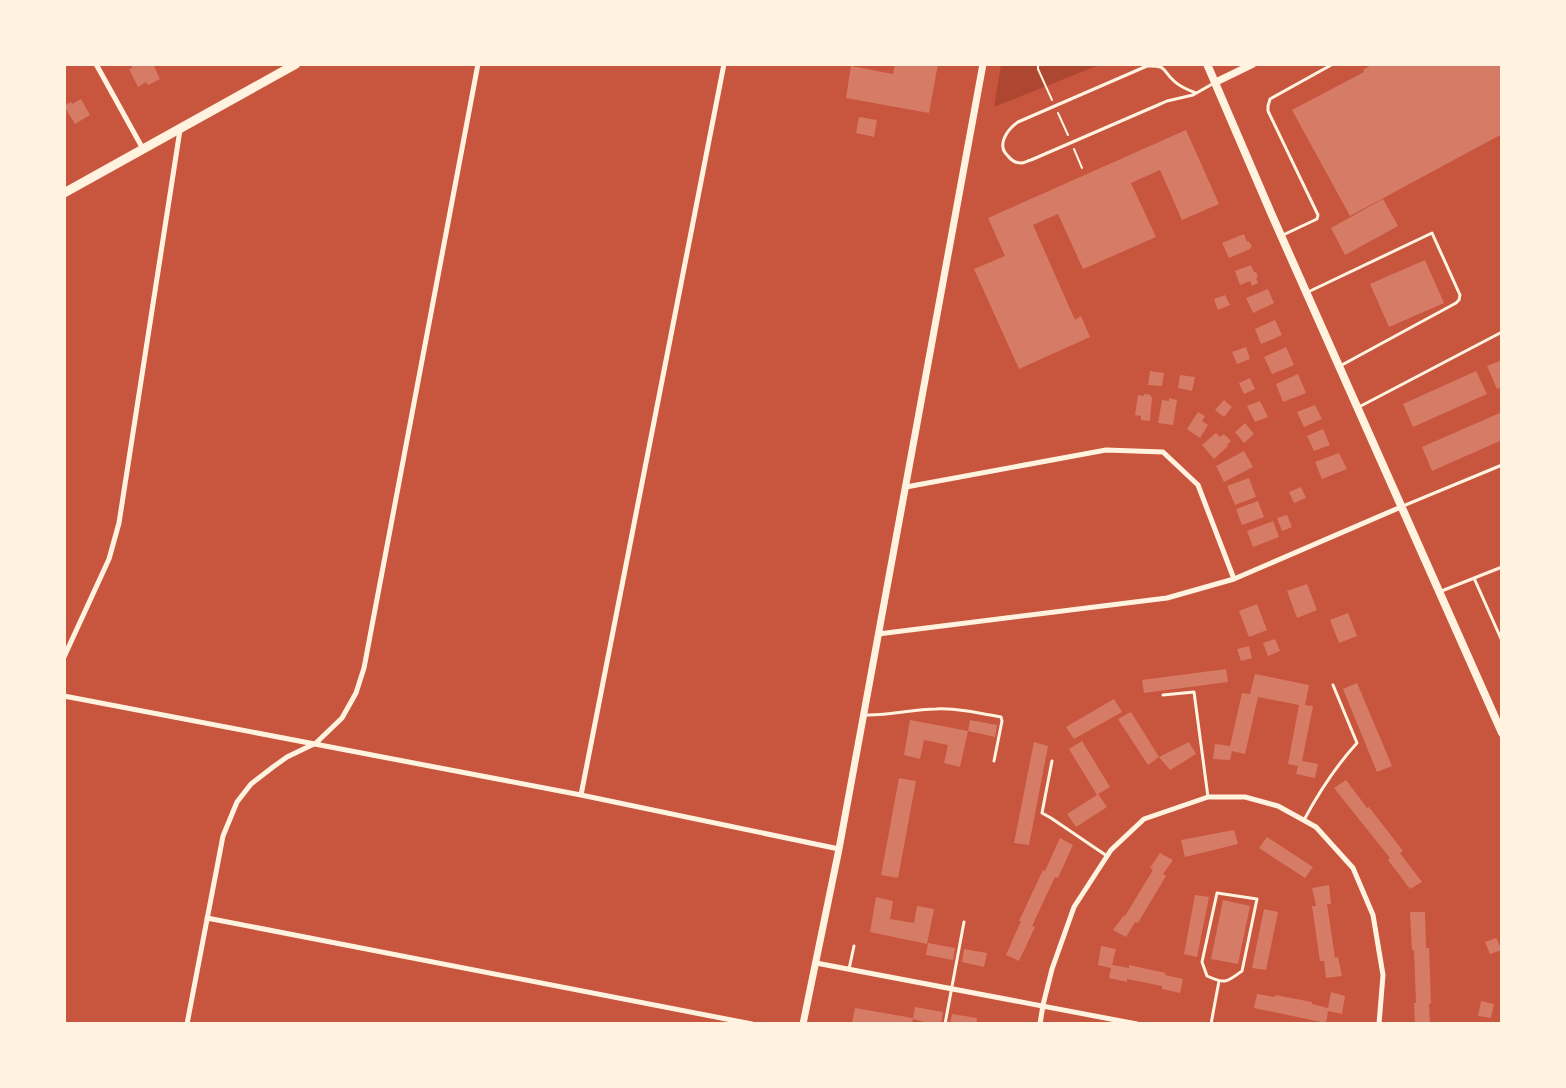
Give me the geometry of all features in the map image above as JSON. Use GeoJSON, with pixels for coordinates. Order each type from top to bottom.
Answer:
{"type":"FeatureCollection","features":[{"type":"Feature","properties":{"kind":"main road"},"geometry":{"type":"LineString","coordinates":[[1207,64],[1502,733]]}},
{"type":"Feature","properties":{"kind":"main road"},"geometry":{"type":"LineString","coordinates":[[64,193],[293,65]]}},
{"type":"Feature","properties":{"kind":"street"},"geometry":{"type":"LineString","coordinates":[[96,64],[143,149]]}},
{"type":"Feature","properties":{"kind":"street"},"geometry":{"type":"LineString","coordinates":[[187,1023],[223,836],[237,802],[251,784],[273,767],[287,757],[316,743],[342,717],[356,693],[363,668],[478,64]]}},
{"type":"Feature","properties":{"kind":"street"},"geometry":{"type":"LineString","coordinates":[[581,795],[724,64]]}},
{"type":"Feature","properties":{"kind":"street"},"geometry":{"type":"LineString","coordinates":[[803,1023],[839,849],[983,64]]}},
{"type":"Feature","properties":{"kind":"street"},"geometry":{"type":"LineString","coordinates":[[1216,82],[1253,64]]}},
{"type":"Feature","properties":{"kind":"street"},"geometry":{"type":"LineString","coordinates":[[64,657],[109,559],[119,523],[180,130]]}},
{"type":"Feature","properties":{"kind":"street"},"geometry":{"type":"LineString","coordinates":[[906,487],[1106,450],[1163,452],[1198,485],[1234,579]]}},
{"type":"Feature","properties":{"kind":"street"},"geometry":{"type":"LineString","coordinates":[[878,634],[1167,598],[1234,579],[1401,507]]}},
{"type":"Feature","properties":{"kind":"street"},"geometry":{"type":"LineString","coordinates":[[64,696],[581,795],[839,849]]}},
{"type":"Feature","properties":{"kind":"street"},"geometry":{"type":"LineString","coordinates":[[1040,1023],[1052,969],[1074,906],[1111,850],[1144,819],[1208,797],[1245,797],[1278,806],[1316,827],[1353,868],[1373,915],[1383,975],[1378,1023]]}},
{"type":"Feature","properties":{"kind":"street"},"geometry":{"type":"LineString","coordinates":[[207,918],[752,1023]]}},
{"type":"Feature","properties":{"kind":"street"},"geometry":{"type":"LineString","coordinates":[[816,963],[1137,1023]]}},
{"type":"Feature","properties":{"kind":"lane"},"geometry":{"type":"LineString","coordinates":[[1281,236],[1317,219],[1318,215],[1268,111],[1270,99],[1333,64]]}},
{"type":"Feature","properties":{"kind":"lane"},"geometry":{"type":"LineString","coordinates":[[1196,93],[1173,80],[1165,69],[1155,65],[1147,66],[1017,122],[1004,136],[1004,153],[1012,161],[1021,163],[1030,160],[1158,105],[1196,93],[1216,82]]}},
{"type":"Feature","properties":{"kind":"lane"},"geometry":{"type":"LineString","coordinates":[[1306,292],[1432,233],[1460,295],[1456,303],[1339,366]]}},
{"type":"Feature","properties":{"kind":"lane"},"geometry":{"type":"LineString","coordinates":[[1357,408],[1502,332]]}},
{"type":"Feature","properties":{"kind":"lane"},"geometry":{"type":"LineString","coordinates":[[1401,507],[1502,465]]}},
{"type":"Feature","properties":{"kind":"lane"},"geometry":{"type":"LineString","coordinates":[[1439,592],[1502,567]]}},
{"type":"Feature","properties":{"kind":"lane"},"geometry":{"type":"LineString","coordinates":[[1474,578],[1502,641]]}},
{"type":"Feature","properties":{"kind":"lane"},"geometry":{"type":"LineString","coordinates":[[1304,820],[1319,793],[1357,743],[1333,685]]}},
{"type":"Feature","properties":{"kind":"lane"},"geometry":{"type":"LineString","coordinates":[[1163,695],[1194,692],[1208,797]]}},
{"type":"Feature","properties":{"kind":"lane"},"geometry":{"type":"LineString","coordinates":[[863,715],[879,716],[933,709],[974,712],[1001,717],[994,761]]}},
{"type":"Feature","properties":{"kind":"lane"},"geometry":{"type":"LineString","coordinates":[[1052,760],[1042,813],[1107,856]]}},
{"type":"Feature","properties":{"kind":"lane"},"geometry":{"type":"LineString","coordinates":[[1217,894],[1257,899],[1242,971],[1228,981],[1219,981],[1207,976],[1202,962],[1217,894]]}},
{"type":"Feature","properties":{"kind":"lane"},"geometry":{"type":"LineString","coordinates":[[945,1023],[964,922]]}},
{"type":"Feature","properties":{"kind":"lane"},"geometry":{"type":"LineString","coordinates":[[849,969],[854,946]]}},
{"type":"Feature","properties":{"kind":"lane"},"geometry":{"type":"LineString","coordinates":[[1211,1023],[1219,981]]}},
{"type":"Feature","properties":{"kind":"path"},"geometry":{"type":"LineString","coordinates":[[1039,64],[1038,69],[1083,168]]}},
{"type":"Feature","properties":{"kind":"shaded area"},"geometry":{"type":"Polygon","coordinates":[[[1001,65],[1099,65],[994,107],[1001,65]]]}},
{"type":"Feature","properties":{"kind":"building"},"geometry":{"type":"Polygon","coordinates":[[[131,64],[153,64],[160,79],[148,85],[146,82],[138,87],[129,69],[132,68],[131,64]]]}},
{"type":"Feature","properties":{"kind":"building"},"geometry":{"type":"Polygon","coordinates":[[[895,64],[938,64],[929,113],[846,98],[851,66],[893,74],[895,64]]]}},
{"type":"Feature","properties":{"kind":"building"},"geometry":{"type":"Polygon","coordinates":[[[1373,64],[1502,64],[1502,134],[1350,216],[1292,110],[1364,72],[1363,70],[1373,64]]]}},
{"type":"Feature","properties":{"kind":"building"},"geometry":{"type":"Polygon","coordinates":[[[81,99],[90,115],[75,124],[64,106],[81,99]]]}},
{"type":"Feature","properties":{"kind":"building"},"geometry":{"type":"Polygon","coordinates":[[[859,117],[877,120],[874,137],[856,133],[859,117]]]}},
{"type":"Feature","properties":{"kind":"building"},"geometry":{"type":"Polygon","coordinates":[[[1186,130],[1219,204],[1182,220],[1160,170],[1131,183],[1156,237],[1083,269],[1058,214],[1033,225],[1075,320],[1081,316],[1090,337],[1019,369],[974,269],[1005,256],[988,218],[1186,130]]]}},
{"type":"Feature","properties":{"kind":"building"},"geometry":{"type":"Polygon","coordinates":[[[1383,199],[1398,226],[1345,255],[1331,228],[1383,199]]]}},
{"type":"Feature","properties":{"kind":"building"},"geometry":{"type":"Polygon","coordinates":[[[1244,234],[1252,247],[1229,258],[1222,243],[1244,234]]]}},
{"type":"Feature","properties":{"kind":"building"},"geometry":{"type":"Polygon","coordinates":[[[1425,260],[1444,303],[1389,327],[1370,284],[1425,260]]]}},
{"type":"Feature","properties":{"kind":"building"},"geometry":{"type":"Polygon","coordinates":[[[1251,265],[1258,277],[1256,278],[1258,283],[1252,286],[1250,281],[1240,285],[1235,271],[1251,265]]]}},
{"type":"Feature","properties":{"kind":"building"},"geometry":{"type":"Polygon","coordinates":[[[1268,289],[1274,303],[1253,313],[1246,298],[1268,289]]]}},
{"type":"Feature","properties":{"kind":"building"},"geometry":{"type":"Polygon","coordinates":[[[1225,295],[1230,305],[1218,310],[1214,299],[1225,295]]]}},
{"type":"Feature","properties":{"kind":"building"},"geometry":{"type":"Polygon","coordinates":[[[1275,320],[1282,335],[1261,344],[1255,329],[1275,320]]]}},
{"type":"Feature","properties":{"kind":"building"},"geometry":{"type":"Polygon","coordinates":[[[1246,347],[1250,359],[1237,364],[1232,352],[1246,347]]]}},
{"type":"Feature","properties":{"kind":"building"},"geometry":{"type":"Polygon","coordinates":[[[1286,347],[1294,365],[1272,374],[1264,357],[1286,347]]]}},
{"type":"Feature","properties":{"kind":"building"},"geometry":{"type":"Polygon","coordinates":[[[1502,360],[1502,387],[1497,389],[1487,366],[1502,360]]]}},
{"type":"Feature","properties":{"kind":"building"},"geometry":{"type":"Polygon","coordinates":[[[1150,371],[1164,373],[1162,386],[1148,385],[1150,371]]]}},
{"type":"Feature","properties":{"kind":"building"},"geometry":{"type":"Polygon","coordinates":[[[1476,371],[1487,394],[1413,427],[1403,404],[1476,371]]]}},
{"type":"Feature","properties":{"kind":"building"},"geometry":{"type":"Polygon","coordinates":[[[1298,374],[1306,393],[1283,402],[1276,384],[1298,374]]]}},
{"type":"Feature","properties":{"kind":"building"},"geometry":{"type":"Polygon","coordinates":[[[1180,375],[1195,377],[1192,391],[1178,388],[1180,375]]]}},
{"type":"Feature","properties":{"kind":"building"},"geometry":{"type":"Polygon","coordinates":[[[1250,378],[1255,389],[1244,394],[1239,383],[1250,378]]]}},
{"type":"Feature","properties":{"kind":"building"},"geometry":{"type":"Polygon","coordinates":[[[1144,394],[1152,397],[1150,421],[1141,420],[1141,416],[1135,415],[1138,395],[1144,396],[1144,394]]]}},
{"type":"Feature","properties":{"kind":"building"},"geometry":{"type":"Polygon","coordinates":[[[1169,398],[1177,400],[1173,425],[1158,423],[1162,400],[1169,401],[1169,398]]]}},
{"type":"Feature","properties":{"kind":"building"},"geometry":{"type":"Polygon","coordinates":[[[1224,400],[1232,407],[1224,417],[1215,410],[1224,400]]]}},
{"type":"Feature","properties":{"kind":"building"},"geometry":{"type":"Polygon","coordinates":[[[1260,401],[1268,417],[1255,422],[1247,406],[1260,401]]]}},
{"type":"Feature","properties":{"kind":"building"},"geometry":{"type":"Polygon","coordinates":[[[1315,405],[1322,419],[1304,427],[1297,412],[1315,405]]]}},
{"type":"Feature","properties":{"kind":"building"},"geometry":{"type":"Polygon","coordinates":[[[1198,412],[1205,416],[1202,421],[1208,425],[1200,438],[1187,429],[1198,412]]]}},
{"type":"Feature","properties":{"kind":"building"},"geometry":{"type":"Polygon","coordinates":[[[1502,412],[1502,440],[1432,471],[1422,447],[1502,412]]]}},
{"type":"Feature","properties":{"kind":"building"},"geometry":{"type":"Polygon","coordinates":[[[1245,423],[1254,434],[1244,443],[1235,432],[1245,423]]]}},
{"type":"Feature","properties":{"kind":"building"},"geometry":{"type":"Polygon","coordinates":[[[1323,429],[1330,445],[1314,451],[1307,436],[1323,429]]]}},
{"type":"Feature","properties":{"kind":"building"},"geometry":{"type":"Polygon","coordinates":[[[1216,433],[1220,437],[1224,434],[1231,441],[1214,459],[1202,445],[1216,433]]]}},
{"type":"Feature","properties":{"kind":"building"},"geometry":{"type":"Polygon","coordinates":[[[1244,451],[1253,467],[1224,482],[1216,466],[1244,451]]]}},
{"type":"Feature","properties":{"kind":"building"},"geometry":{"type":"Polygon","coordinates":[[[1339,453],[1347,469],[1322,479],[1315,462],[1339,453]]]}},
{"type":"Feature","properties":{"kind":"building"},"geometry":{"type":"Polygon","coordinates":[[[1249,478],[1256,497],[1235,505],[1227,486],[1249,478]]]}},
{"type":"Feature","properties":{"kind":"building"},"geometry":{"type":"Polygon","coordinates":[[[1301,487],[1306,498],[1294,503],[1289,492],[1301,487]]]}},
{"type":"Feature","properties":{"kind":"building"},"geometry":{"type":"Polygon","coordinates":[[[1258,501],[1264,517],[1242,525],[1236,509],[1258,501]]]}},
{"type":"Feature","properties":{"kind":"building"},"geometry":{"type":"Polygon","coordinates":[[[1287,515],[1292,527],[1282,531],[1277,518],[1287,515]]]}},
{"type":"Feature","properties":{"kind":"building"},"geometry":{"type":"Polygon","coordinates":[[[1273,521],[1279,537],[1253,547],[1247,531],[1273,521]]]}},
{"type":"Feature","properties":{"kind":"building"},"geometry":{"type":"Polygon","coordinates":[[[1307,584],[1317,610],[1297,618],[1287,591],[1307,584]]]}},
{"type":"Feature","properties":{"kind":"building"},"geometry":{"type":"Polygon","coordinates":[[[1257,604],[1267,630],[1249,637],[1239,611],[1257,604]]]}},
{"type":"Feature","properties":{"kind":"building"},"geometry":{"type":"Polygon","coordinates":[[[1348,613],[1357,636],[1339,643],[1330,620],[1348,613]]]}},
{"type":"Feature","properties":{"kind":"building"},"geometry":{"type":"Polygon","coordinates":[[[1275,639],[1280,651],[1268,656],[1263,643],[1275,639]]]}},
{"type":"Feature","properties":{"kind":"building"},"geometry":{"type":"Polygon","coordinates":[[[1249,646],[1252,658],[1241,661],[1237,649],[1249,646]]]}},
{"type":"Feature","properties":{"kind":"building"},"geometry":{"type":"Polygon","coordinates":[[[1226,669],[1228,682],[1144,693],[1142,680],[1226,669]]]}},
{"type":"Feature","properties":{"kind":"building"},"geometry":{"type":"Polygon","coordinates":[[[1255,674],[1309,685],[1305,705],[1313,706],[1302,761],[1318,764],[1315,778],[1296,774],[1298,766],[1288,764],[1299,705],[1258,697],[1245,754],[1232,751],[1230,760],[1213,759],[1215,744],[1230,746],[1242,693],[1250,694],[1255,674]]]}},
{"type":"Feature","properties":{"kind":"building"},"geometry":{"type":"Polygon","coordinates":[[[1357,683],[1392,766],[1377,772],[1343,689],[1357,683]]]}},
{"type":"Feature","properties":{"kind":"building"},"geometry":{"type":"Polygon","coordinates":[[[1114,699],[1122,712],[1074,739],[1066,727],[1114,699]]]}},
{"type":"Feature","properties":{"kind":"building"},"geometry":{"type":"Polygon","coordinates":[[[1131,712],[1159,757],[1148,765],[1118,719],[1131,712]]]}},
{"type":"Feature","properties":{"kind":"building"},"geometry":{"type":"Polygon","coordinates":[[[910,720],[968,731],[960,767],[944,763],[948,745],[924,740],[920,759],[904,755],[910,720]]]}},
{"type":"Feature","properties":{"kind":"building"},"geometry":{"type":"Polygon","coordinates":[[[970,720],[997,725],[995,737],[968,731],[970,720]]]}},
{"type":"Feature","properties":{"kind":"building"},"geometry":{"type":"Polygon","coordinates":[[[1082,741],[1110,787],[1098,794],[1107,807],[1076,827],[1067,814],[1097,795],[1069,749],[1082,741]]]}},
{"type":"Feature","properties":{"kind":"building"},"geometry":{"type":"Polygon","coordinates":[[[1034,742],[1048,746],[1029,845],[1014,843],[1034,742]]]}},
{"type":"Feature","properties":{"kind":"building"},"geometry":{"type":"Polygon","coordinates":[[[1189,742],[1196,754],[1170,770],[1159,757],[1189,742]]]}},
{"type":"Feature","properties":{"kind":"building"},"geometry":{"type":"Polygon","coordinates":[[[899,778],[916,781],[898,878],[881,875],[899,778]]]}},
{"type":"Feature","properties":{"kind":"building"},"geometry":{"type":"Polygon","coordinates":[[[1346,780],[1403,851],[1400,853],[1422,882],[1410,889],[1388,860],[1390,858],[1334,788],[1346,780]]]}},
{"type":"Feature","properties":{"kind":"building"},"geometry":{"type":"Polygon","coordinates":[[[1234,830],[1238,844],[1185,857],[1181,840],[1234,830]]]}},
{"type":"Feature","properties":{"kind":"building"},"geometry":{"type":"Polygon","coordinates":[[[1267,837],[1313,867],[1305,878],[1259,848],[1267,837]]]}},
{"type":"Feature","properties":{"kind":"building"},"geometry":{"type":"Polygon","coordinates":[[[1060,838],[1073,845],[1032,926],[1035,927],[1019,961],[1006,955],[1021,921],[1019,921],[1060,838]]]}},
{"type":"Feature","properties":{"kind":"building"},"geometry":{"type":"Polygon","coordinates":[[[1160,853],[1173,860],[1163,874],[1166,876],[1138,923],[1135,922],[1126,937],[1113,930],[1125,916],[1153,870],[1150,868],[1160,853]]]}},
{"type":"Feature","properties":{"kind":"building"},"geometry":{"type":"Polygon","coordinates":[[[1329,885],[1331,904],[1327,904],[1335,958],[1338,957],[1342,976],[1326,978],[1324,961],[1320,961],[1312,906],[1316,906],[1312,888],[1329,885]]]}},
{"type":"Feature","properties":{"kind":"building"},"geometry":{"type":"Polygon","coordinates":[[[1195,895],[1209,897],[1197,957],[1184,954],[1195,895]]]}},
{"type":"Feature","properties":{"kind":"building"},"geometry":{"type":"Polygon","coordinates":[[[876,897],[893,901],[890,919],[914,923],[917,906],[934,909],[927,944],[870,932],[876,897]]]}},
{"type":"Feature","properties":{"kind":"building"},"geometry":{"type":"Polygon","coordinates":[[[1223,900],[1250,906],[1238,964],[1211,959],[1223,900]]]}},
{"type":"Feature","properties":{"kind":"building"},"geometry":{"type":"Polygon","coordinates":[[[1264,909],[1278,912],[1266,970],[1252,968],[1264,909]]]}},
{"type":"Feature","properties":{"kind":"building"},"geometry":{"type":"Polygon","coordinates":[[[1410,912],[1425,912],[1426,948],[1429,948],[1430,1024],[1415,1024],[1414,950],[1412,950],[1410,912]]]}},
{"type":"Feature","properties":{"kind":"building"},"geometry":{"type":"Polygon","coordinates":[[[1496,938],[1502,950],[1490,954],[1485,942],[1496,938]]]}},
{"type":"Feature","properties":{"kind":"building"},"geometry":{"type":"Polygon","coordinates":[[[928,943],[955,948],[953,960],[926,955],[928,943]]]}},
{"type":"Feature","properties":{"kind":"building"},"geometry":{"type":"Polygon","coordinates":[[[1101,946],[1116,949],[1112,965],[1129,968],[1129,965],[1183,979],[1180,993],[1162,989],[1162,986],[1109,978],[1111,968],[1098,965],[1101,946]]]}},
{"type":"Feature","properties":{"kind":"building"},"geometry":{"type":"Polygon","coordinates":[[[964,949],[987,953],[984,967],[962,962],[964,949]]]}},
{"type":"Feature","properties":{"kind":"building"},"geometry":{"type":"Polygon","coordinates":[[[1331,992],[1345,996],[1342,1014],[1328,1011],[1326,1023],[1254,1008],[1257,994],[1312,1002],[1312,1004],[1328,1008],[1331,992]]]}},
{"type":"Feature","properties":{"kind":"building"},"geometry":{"type":"Polygon","coordinates":[[[1481,1001],[1494,1004],[1491,1018],[1478,1016],[1481,1001]]]}},
{"type":"Feature","properties":{"kind":"building"},"geometry":{"type":"Polygon","coordinates":[[[915,1007],[943,1012],[941,1024],[913,1019],[915,1007]]]}},
{"type":"Feature","properties":{"kind":"building"},"geometry":{"type":"Polygon","coordinates":[[[855,1008],[913,1018],[912,1024],[852,1024],[855,1008]]]}},
{"type":"Feature","properties":{"kind":"building"},"geometry":{"type":"Polygon","coordinates":[[[952,1014],[977,1018],[976,1024],[950,1024],[952,1014]]]}}]}
